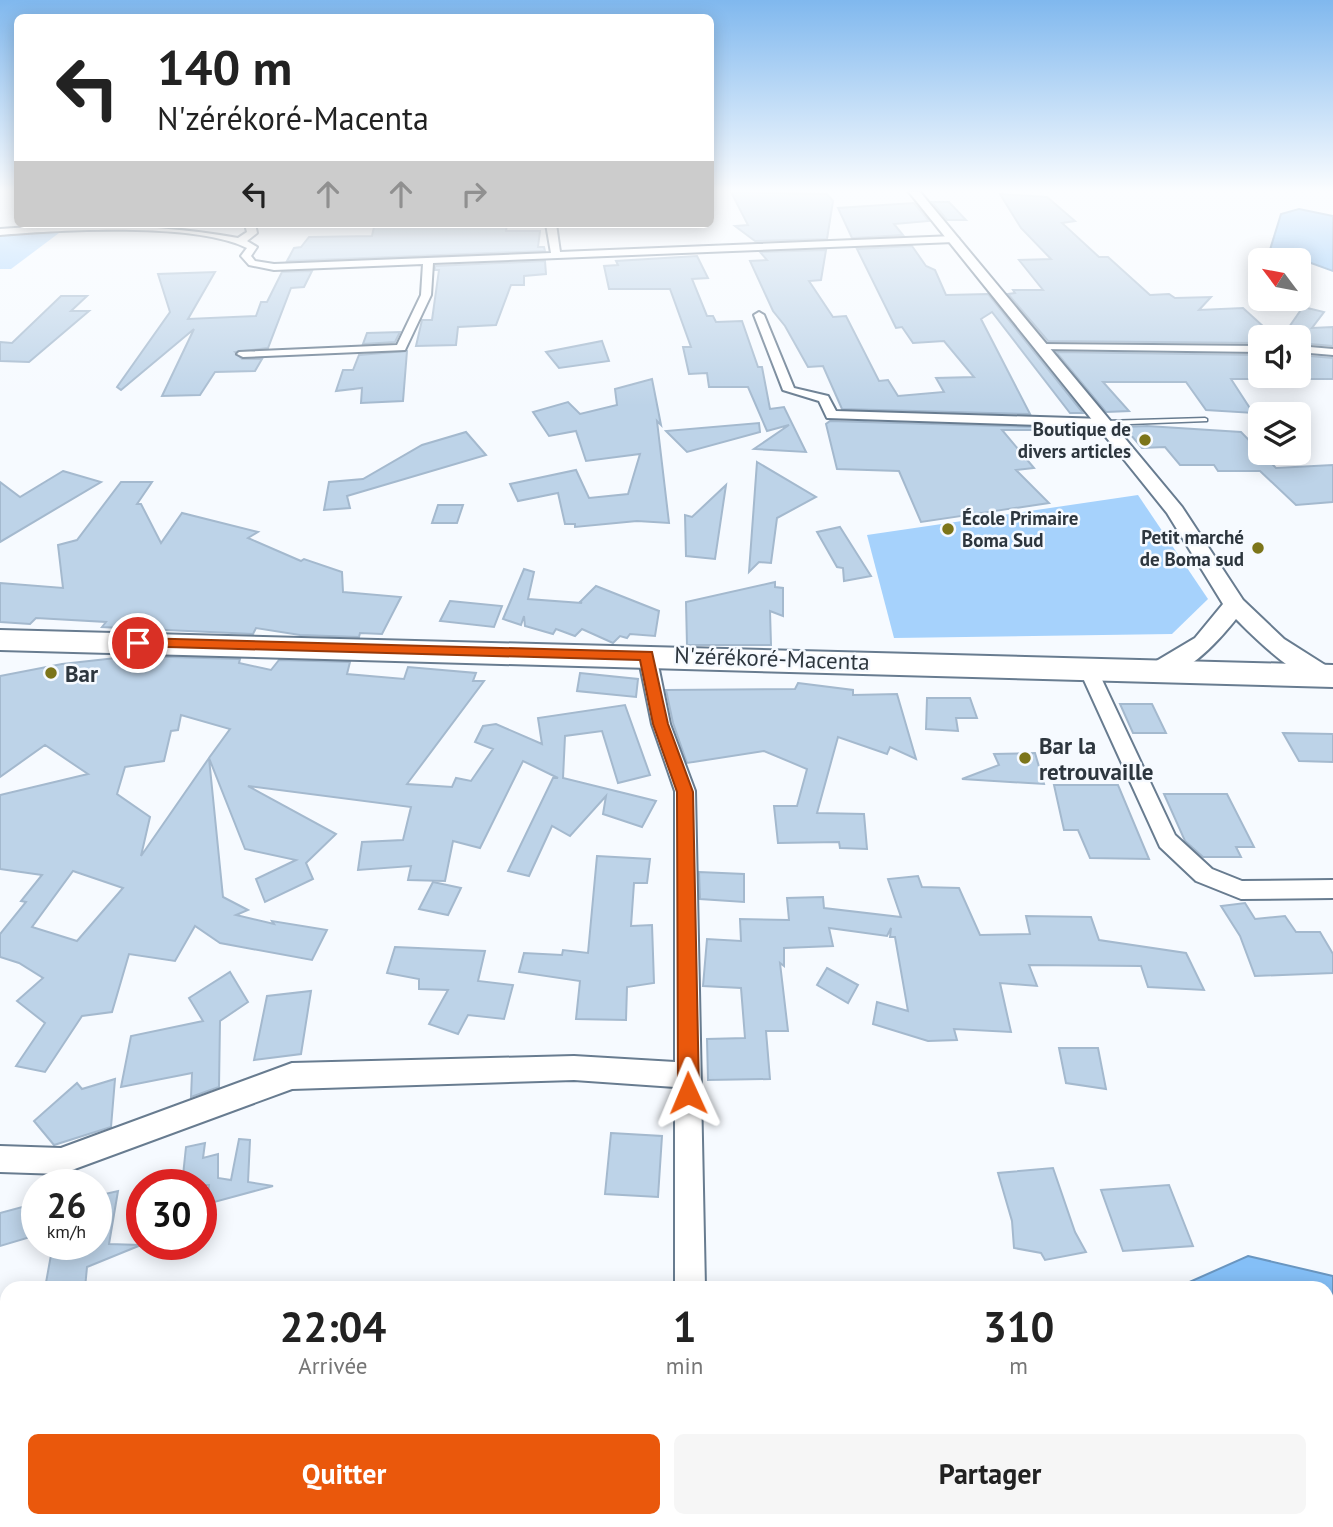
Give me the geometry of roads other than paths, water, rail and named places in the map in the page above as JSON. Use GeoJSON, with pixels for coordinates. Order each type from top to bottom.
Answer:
{"type":"FeatureCollection","features":[{"type":"Feature","properties":{"kind":"highway","name":"N'zérékoré-Macenta"},"geometry":{"type":"LineString","coordinates":[[0,639],[1161,669],[1329,676]]}},
{"type":"Feature","properties":{"kind":"street"},"geometry":{"type":"LineString","coordinates":[[253,263],[274,267],[333,263]]}},
{"type":"Feature","properties":{"kind":"street"},"geometry":{"type":"LineString","coordinates":[[243,354],[401,348],[421,309],[431,279],[428,263]]}},
{"type":"Feature","properties":{"kind":"street"},"geometry":{"type":"LineString","coordinates":[[974,263],[1175,511],[1235,605],[1276,645],[1329,676]]}},
{"type":"Feature","properties":{"kind":"street"},"geometry":{"type":"LineString","coordinates":[[759,315],[789,390],[824,399],[831,415],[1104,423]]}},
{"type":"Feature","properties":{"kind":"street"},"geometry":{"type":"LineString","coordinates":[[1044,347],[1248,349]]}},
{"type":"Feature","properties":{"kind":"street"},"geometry":{"type":"LineString","coordinates":[[1311,350],[1333,352]]}},
{"type":"Feature","properties":{"kind":"street"},"geometry":{"type":"LineString","coordinates":[[1161,669],[1203,644],[1235,605]]}},
{"type":"Feature","properties":{"kind":"street"},"geometry":{"type":"LineString","coordinates":[[647,655],[661,724],[685,792],[690,1281]]}},
{"type":"Feature","properties":{"kind":"street"},"geometry":{"type":"LineString","coordinates":[[1087,667],[1167,841],[1204,875],[1241,890],[1333,889]]}},
{"type":"Feature","properties":{"kind":"street"},"geometry":{"type":"LineString","coordinates":[[0,1159],[61,1161],[292,1076],[574,1068],[688,1075]]}},
{"type":"Feature","properties":{"kind":"lane"},"geometry":{"type":"LineString","coordinates":[[1104,423],[1205,420]]}},
{"type":"Feature","properties":{"kind":"place","name":"Boutique de divers articles"},"geometry":{"type":"Point","coordinates":[1145,440]}},
{"type":"Feature","properties":{"kind":"place","name":"École Primaire Boma Sud"},"geometry":{"type":"Point","coordinates":[948,529]}},
{"type":"Feature","properties":{"kind":"place","name":"Petit marché de Boma sud"},"geometry":{"type":"Point","coordinates":[1258,548]}},
{"type":"Feature","properties":{"kind":"place","name":"Bar"},"geometry":{"type":"Point","coordinates":[51,673]}},
{"type":"Feature","properties":{"kind":"place","name":"Bar la retrouvaille"},"geometry":{"type":"Point","coordinates":[1025,758]}}]}
